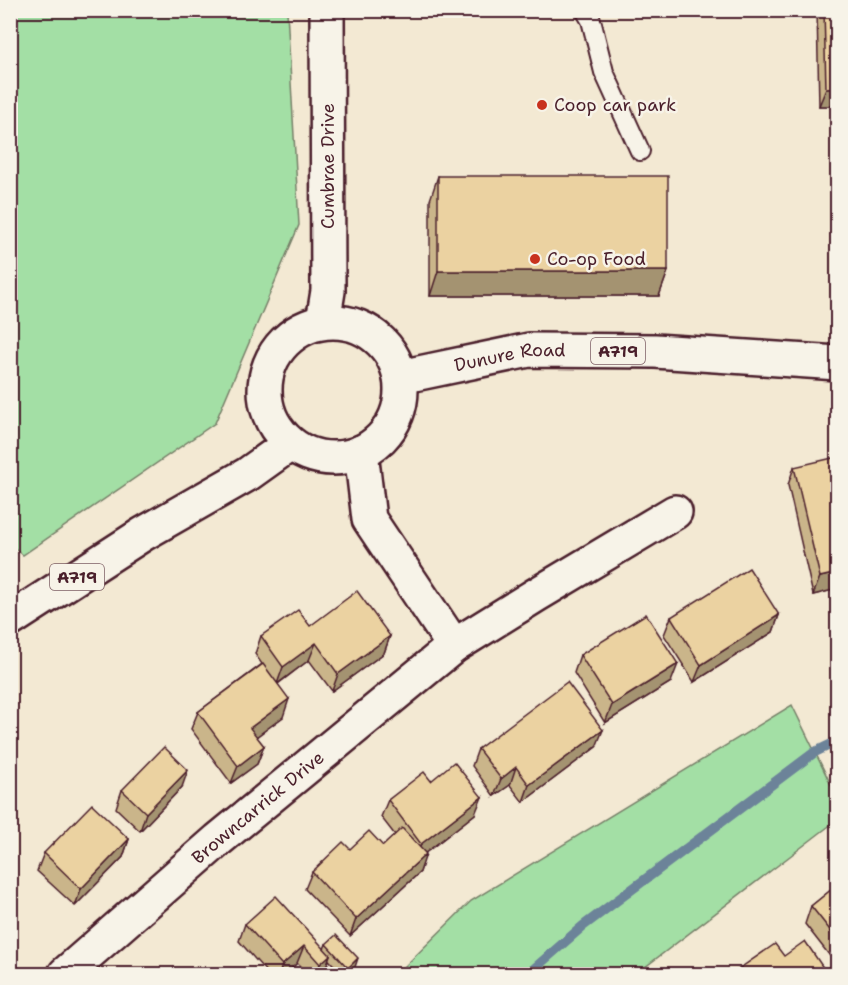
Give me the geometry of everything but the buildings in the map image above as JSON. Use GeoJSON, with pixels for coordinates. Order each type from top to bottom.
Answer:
{"type":"FeatureCollection","features":[{"type":"Feature","properties":{"kind":"street","name":"Cumbrae Drive"},"geometry":{"type":"LineString","coordinates":[[323,322],[328,291],[327,10]]}},
{"type":"Feature","properties":{"kind":"street"},"geometry":{"type":"LineString","coordinates":[[323,322],[344,322],[364,328],[381,341],[393,357],[400,377],[400,400],[393,421],[379,440],[361,452],[343,457],[324,458],[306,453],[290,444],[275,427],[266,406],[264,383],[270,361],[283,342],[301,328],[323,322]]}},
{"type":"Feature","properties":{"kind":"street","name":"Dunure Road"},"geometry":{"type":"LineString","coordinates":[[400,377],[530,350],[655,351],[837,363]]}},
{"type":"Feature","properties":{"kind":"street","name":"A719"},"geometry":{"type":"LineString","coordinates":[[10,621],[142,534],[248,474],[290,444]]}},
{"type":"Feature","properties":{"kind":"street"},"geometry":{"type":"LineString","coordinates":[[361,452],[369,519],[454,646]]}},
{"type":"Feature","properties":{"kind":"street","name":"Browncarrick Drive"},"geometry":{"type":"LineString","coordinates":[[65,975],[218,840],[454,646],[675,512]]}},
{"type":"Feature","properties":{"kind":"lane"},"geometry":{"type":"LineString","coordinates":[[585,10],[591,20],[604,72],[640,151]]}},
{"type":"Feature","properties":{"kind":"green space"},"geometry":{"type":"Polygon","coordinates":[[[11,10],[287,11],[299,225],[215,423],[23,555],[10,544],[11,10]]]}},
{"type":"Feature","properties":{"kind":"green space"},"geometry":{"type":"Polygon","coordinates":[[[792,705],[837,797],[837,820],[636,974],[397,974],[471,901],[792,705]]]}},
{"type":"Feature","properties":{"kind":"waterway"},"geometry":{"type":"LineString","coordinates":[[528,974],[583,926],[815,752],[838,741]]}},
{"type":"Feature","properties":{"kind":"place","name":"Coop car park"},"geometry":{"type":"Point","coordinates":[542,105]}},
{"type":"Feature","properties":{"kind":"place","name":"Co-op Food"},"geometry":{"type":"Point","coordinates":[535,259]}}]}
